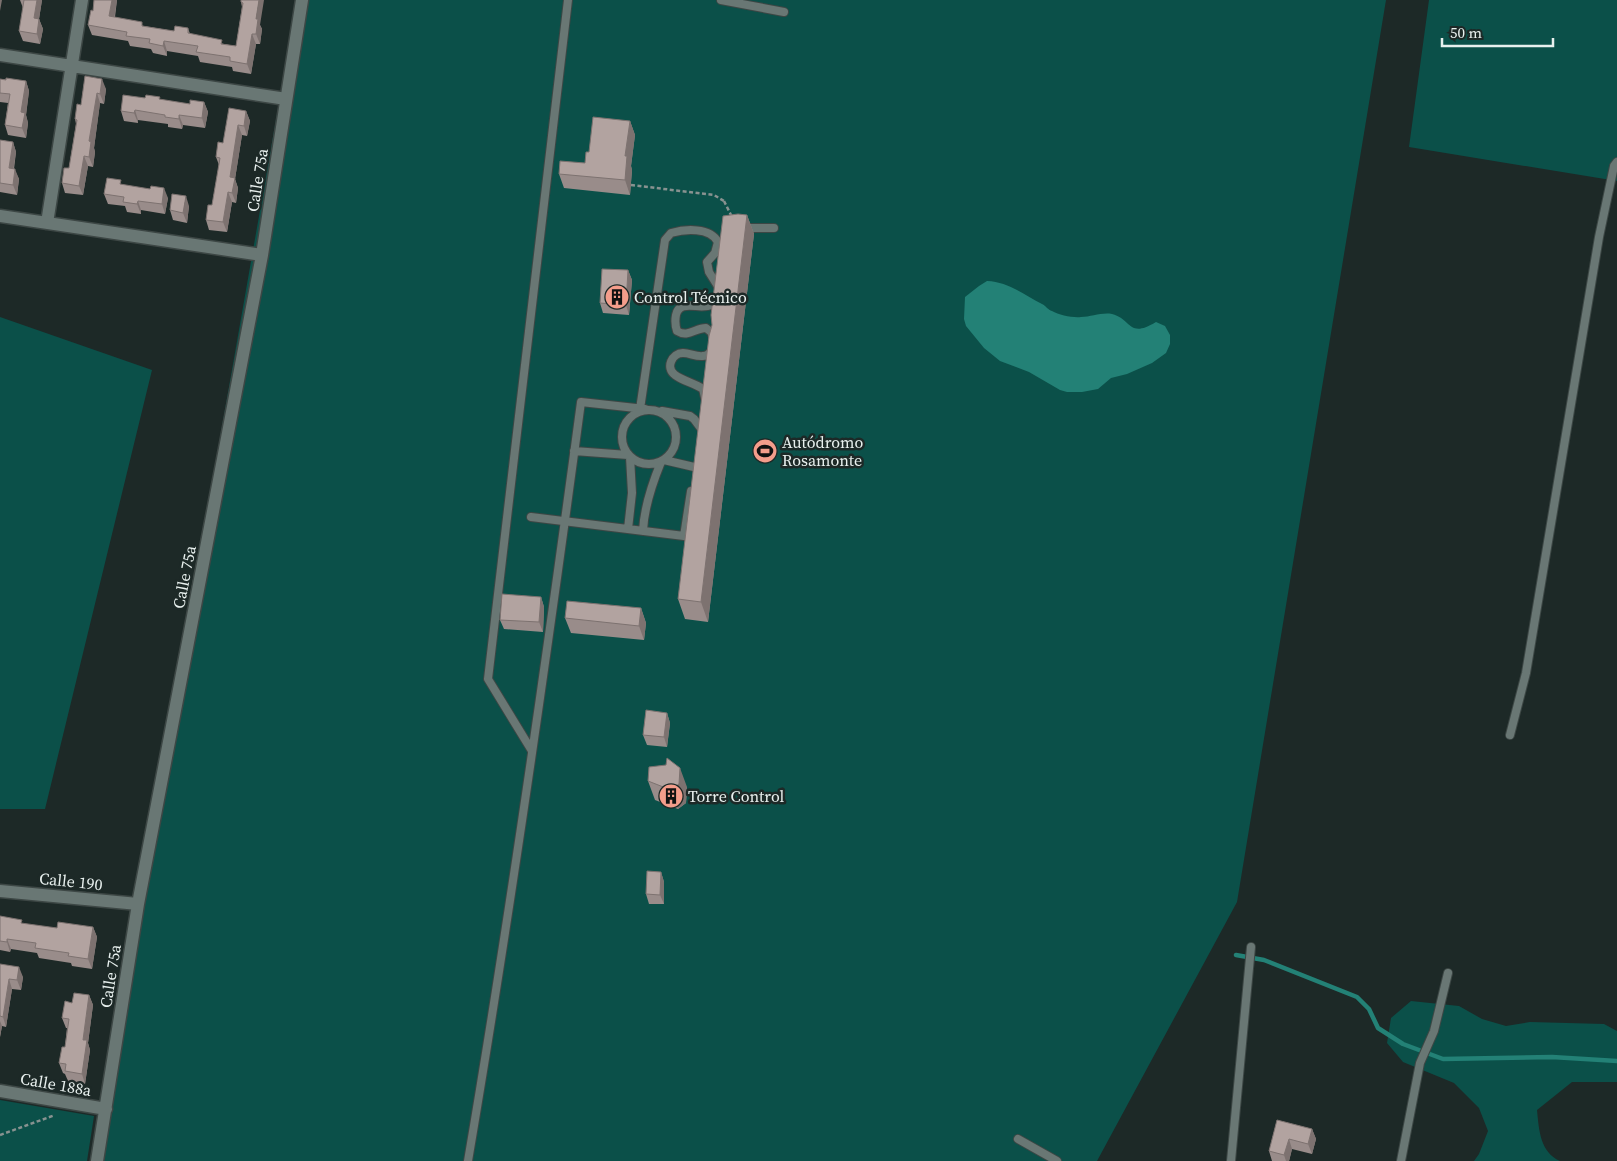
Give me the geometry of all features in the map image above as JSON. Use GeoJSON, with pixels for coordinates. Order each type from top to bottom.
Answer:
{"type":"FeatureCollection","features":[{"type":"Feature","properties":{"kind":"street"},"geometry":{"type":"LineString","coordinates":[[47,223],[82,0]]}},
{"type":"Feature","properties":{"kind":"street","name":"Calle 75a"},"geometry":{"type":"LineString","coordinates":[[97,1161],[138,904],[262,255],[302,0]]}},
{"type":"Feature","properties":{"kind":"street"},"geometry":{"type":"LineString","coordinates":[[0,54],[286,99]]}},
{"type":"Feature","properties":{"kind":"street"},"geometry":{"type":"LineString","coordinates":[[0,216],[262,255]]}},
{"type":"Feature","properties":{"kind":"street","name":"Calle 190"},"geometry":{"type":"LineString","coordinates":[[0,890],[138,904]]}},
{"type":"Feature","properties":{"kind":"street","name":"Calle 188a"},"geometry":{"type":"LineString","coordinates":[[0,1091],[106,1110]]}},
{"type":"Feature","properties":{"kind":"lane"},"geometry":{"type":"LineString","coordinates":[[532,751],[488,679],[568,0]]}},
{"type":"Feature","properties":{"kind":"lane"},"geometry":{"type":"LineString","coordinates":[[721,0],[784,12]]}},
{"type":"Feature","properties":{"kind":"lane"},"geometry":{"type":"LineString","coordinates":[[1510,735],[1526,673],[1599,237],[1614,166],[1617,162]]}},
{"type":"Feature","properties":{"kind":"lane"},"geometry":{"type":"LineString","coordinates":[[734,227],[774,228]]}},
{"type":"Feature","properties":{"kind":"lane"},"geometry":{"type":"LineString","coordinates":[[643,409],[665,240],[671,232],[694,231],[715,233],[718,248],[707,262],[707,267],[719,288],[717,299],[706,307],[682,306],[678,310],[676,325],[677,331],[682,334],[706,328],[714,338],[712,351],[708,355],[701,356],[682,353],[671,360],[670,367],[672,373],[703,389],[705,395],[699,437]]}},
{"type":"Feature","properties":{"kind":"lane"},"geometry":{"type":"LineString","coordinates":[[468,1161],[492,1022],[581,402],[657,410],[690,416],[694,418],[700,427]]}},
{"type":"Feature","properties":{"kind":"lane"},"geometry":{"type":"LineString","coordinates":[[628,529],[632,493],[629,456],[623,446],[621,434],[630,416],[643,409]]}},
{"type":"Feature","properties":{"kind":"lane"},"geometry":{"type":"LineString","coordinates":[[642,531],[650,493],[663,461],[672,453],[677,436],[674,426],[668,417],[657,410]]}},
{"type":"Feature","properties":{"kind":"lane"},"geometry":{"type":"LineString","coordinates":[[574,451],[629,456],[647,464],[663,461],[694,467]]}},
{"type":"Feature","properties":{"kind":"lane"},"geometry":{"type":"LineString","coordinates":[[693,475],[696,457]]}},
{"type":"Feature","properties":{"kind":"lane"},"geometry":{"type":"LineString","coordinates":[[531,517],[684,536],[692,484]]}},
{"type":"Feature","properties":{"kind":"lane"},"geometry":{"type":"LineString","coordinates":[[1231,1161],[1251,946]]}},
{"type":"Feature","properties":{"kind":"lane"},"geometry":{"type":"LineString","coordinates":[[1401,1161],[1420,1063],[1434,1031],[1448,973]]}},
{"type":"Feature","properties":{"kind":"lane"},"geometry":{"type":"LineString","coordinates":[[1018,1139],[1058,1161]]}},
{"type":"Feature","properties":{"kind":"path"},"geometry":{"type":"LineString","coordinates":[[631,185],[714,195],[724,200],[734,227]]}},
{"type":"Feature","properties":{"kind":"path"},"geometry":{"type":"LineString","coordinates":[[0,1135],[80,1105]]}},
{"type":"Feature","properties":{"kind":"shaded area","name":"Autódromo Rosamonte"},"geometry":{"type":"Polygon","coordinates":[[[297,0],[1386,0],[1237,902],[1097,1161],[97,1161],[138,904],[297,0]]]}},
{"type":"Feature","properties":{"kind":"shaded area"},"geometry":{"type":"Polygon","coordinates":[[[1429,0],[1617,0],[1617,181],[1409,147],[1429,0]]]}},
{"type":"Feature","properties":{"kind":"shaded area"},"geometry":{"type":"Polygon","coordinates":[[[987,281],[1009,286],[1051,310],[1070,317],[1112,314],[1118,316],[1131,326],[1140,329],[1156,322],[1165,326],[1170,335],[1170,344],[1166,353],[1152,363],[1127,374],[1111,378],[1098,389],[1082,392],[1060,390],[1029,372],[1000,361],[984,348],[966,326],[964,319],[965,297],[987,281]]]}},
{"type":"Feature","properties":{"kind":"shaded area"},"geometry":{"type":"Polygon","coordinates":[[[0,317],[152,370],[45,809],[0,809],[0,317]]]}},
{"type":"Feature","properties":{"kind":"shaded area"},"geometry":{"type":"Polygon","coordinates":[[[1411,1001],[1459,1006],[1482,1019],[1506,1026],[1530,1022],[1604,1024],[1617,1031],[1617,1082],[1572,1082],[1537,1110],[1544,1146],[1553,1157],[1560,1161],[1474,1161],[1479,1154],[1488,1131],[1479,1108],[1454,1083],[1403,1062],[1387,1043],[1391,1018],[1411,1001]]]}},
{"type":"Feature","properties":{"kind":"shaded area"},"geometry":{"type":"Polygon","coordinates":[[[0,1100],[94,1116],[87,1161],[0,1161],[0,1100]]]}},
{"type":"Feature","properties":{"kind":"building"},"geometry":{"type":"Polygon","coordinates":[[[24,0],[37,0],[34,18],[39,19],[37,34],[19,31],[24,0]]]}},
{"type":"Feature","properties":{"kind":"building"},"geometry":{"type":"Polygon","coordinates":[[[94,0],[112,0],[109,16],[142,22],[142,26],[174,31],[175,26],[188,28],[188,33],[222,40],[221,44],[236,46],[243,3],[241,0],[259,0],[256,34],[252,34],[247,64],[230,61],[230,57],[196,52],[198,46],[164,41],[163,46],[149,43],[150,39],[126,36],[127,32],[88,25],[91,10],[93,11],[94,0]]]}},
{"type":"Feature","properties":{"kind":"building"},"geometry":{"type":"Polygon","coordinates":[[[85,76],[102,79],[100,94],[97,93],[89,141],[91,142],[89,157],[84,156],[79,186],[62,183],[64,168],[69,168],[77,120],[75,119],[77,104],[81,105],[85,76]]]}},
{"type":"Feature","properties":{"kind":"building"},"geometry":{"type":"Polygon","coordinates":[[[6,78],[26,81],[21,112],[25,113],[22,128],[5,125],[10,94],[0,93],[0,79],[6,80],[6,78]]]}},
{"type":"Feature","properties":{"kind":"building"},"geometry":{"type":"Polygon","coordinates":[[[123,95],[145,98],[146,95],[190,104],[190,100],[204,102],[202,118],[179,115],[179,119],[135,110],[134,113],[121,111],[123,95]]]}},
{"type":"Feature","properties":{"kind":"building"},"geometry":{"type":"Polygon","coordinates":[[[229,108],[246,111],[244,126],[238,125],[230,177],[235,178],[232,193],[228,192],[223,222],[206,220],[208,205],[212,205],[220,158],[216,157],[218,142],[223,143],[229,108]]]}},
{"type":"Feature","properties":{"kind":"building"},"geometry":{"type":"Polygon","coordinates":[[[593,117],[630,121],[625,156],[627,156],[625,180],[559,174],[560,161],[585,163],[586,152],[589,152],[593,117]]]}},
{"type":"Feature","properties":{"kind":"building"},"geometry":{"type":"Polygon","coordinates":[[[0,140],[13,142],[9,168],[15,169],[13,185],[0,183],[0,140]]]}},
{"type":"Feature","properties":{"kind":"building"},"geometry":{"type":"Polygon","coordinates":[[[107,178],[121,180],[120,184],[150,189],[151,186],[164,188],[162,204],[138,201],[137,204],[123,202],[124,197],[104,194],[107,178]]]}},
{"type":"Feature","properties":{"kind":"building"},"geometry":{"type":"Polygon","coordinates":[[[172,194],[186,196],[183,213],[170,210],[172,194]]]}},
{"type":"Feature","properties":{"kind":"building"},"geometry":{"type":"Polygon","coordinates":[[[747,215],[701,602],[678,599],[709,336],[712,325],[711,315],[723,216],[747,215]]]}},
{"type":"Feature","properties":{"kind":"building","name":"Control Técnico"},"geometry":{"type":"Polygon","coordinates":[[[602,269],[628,270],[626,305],[600,303],[602,269]]]}},
{"type":"Feature","properties":{"kind":"building"},"geometry":{"type":"Polygon","coordinates":[[[502,594],[541,597],[539,622],[500,620],[502,594]]]}},
{"type":"Feature","properties":{"kind":"building"},"geometry":{"type":"Polygon","coordinates":[[[567,601],[641,608],[639,626],[565,618],[567,601]]]}},
{"type":"Feature","properties":{"kind":"building"},"geometry":{"type":"Polygon","coordinates":[[[646,710],[667,713],[664,737],[643,735],[646,710]]]}},
{"type":"Feature","properties":{"kind":"building"},"geometry":{"type":"Polygon","coordinates":[[[667,758],[680,768],[679,784],[671,790],[648,781],[649,767],[666,765],[667,758]]]}},
{"type":"Feature","properties":{"kind":"building"},"geometry":{"type":"Polygon","coordinates":[[[647,871],[661,872],[660,895],[646,894],[647,871]]]}},
{"type":"Feature","properties":{"kind":"building"},"geometry":{"type":"Polygon","coordinates":[[[0,916],[22,920],[21,923],[57,928],[58,922],[93,927],[88,959],[68,956],[69,953],[35,948],[36,943],[7,939],[7,942],[0,941],[0,916]]]}},
{"type":"Feature","properties":{"kind":"building"},"geometry":{"type":"Polygon","coordinates":[[[0,964],[19,967],[17,980],[9,979],[3,1017],[0,1016],[0,964]]]}},
{"type":"Feature","properties":{"kind":"building"},"geometry":{"type":"Polygon","coordinates":[[[74,993],[89,995],[83,1040],[87,1040],[82,1074],[65,1071],[66,1064],[59,1063],[62,1047],[65,1047],[69,1019],[62,1018],[65,1001],[72,1003],[74,993]]]}},
{"type":"Feature","properties":{"kind":"building"},"geometry":{"type":"Polygon","coordinates":[[[1277,1120],[1312,1129],[1308,1144],[1289,1139],[1284,1155],[1269,1151],[1277,1120]]]}},
{"type":"Feature","properties":{"kind":"waterway"},"geometry":{"type":"LineString","coordinates":[[1236,955],[1264,960],[1357,997],[1369,1009],[1378,1028],[1403,1044],[1443,1059],[1552,1057],[1617,1061]]}},
{"type":"Feature","properties":{"kind":"place","name":"Control Técnico"},"geometry":{"type":"Point","coordinates":[617,297]}},
{"type":"Feature","properties":{"kind":"place","name":"Autódromo Rosamonte"},"geometry":{"type":"Point","coordinates":[765,451]}},
{"type":"Feature","properties":{"kind":"place","name":"Torre Control"},"geometry":{"type":"Point","coordinates":[671,796]}}]}
